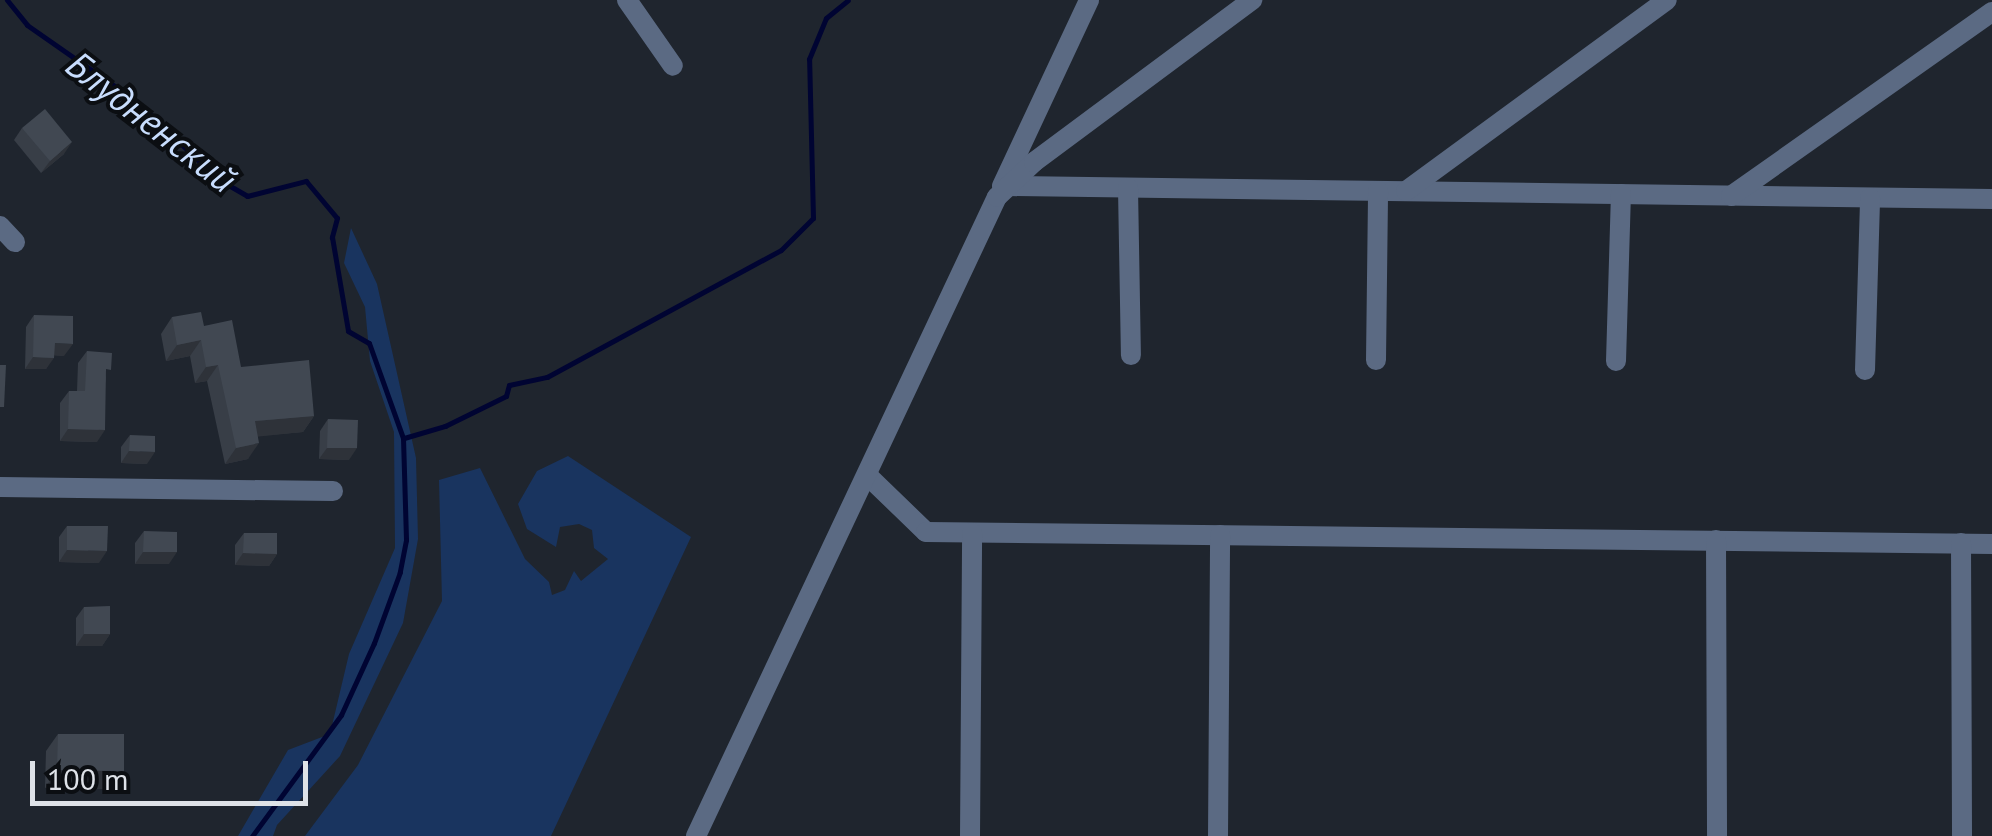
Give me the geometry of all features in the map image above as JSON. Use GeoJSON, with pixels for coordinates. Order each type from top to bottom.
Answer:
{"type":"FeatureCollection","features":[{"type":"Feature","properties":{"kind":"street"},"geometry":{"type":"LineString","coordinates":[[696,836],[1003,192],[1088,0]]}},
{"type":"Feature","properties":{"kind":"street"},"geometry":{"type":"LineString","coordinates":[[1003,192],[1034,162],[1252,0]]}},
{"type":"Feature","properties":{"kind":"street"},"geometry":{"type":"LineString","coordinates":[[1406,192],[1667,0]]}},
{"type":"Feature","properties":{"kind":"street"},"geometry":{"type":"LineString","coordinates":[[633,2],[673,66]]}},
{"type":"Feature","properties":{"kind":"street"},"geometry":{"type":"LineString","coordinates":[[1731,196],[1992,12]]}},
{"type":"Feature","properties":{"kind":"street"},"geometry":{"type":"LineString","coordinates":[[1003,192],[1128,188],[1992,199]]}},
{"type":"Feature","properties":{"kind":"street"},"geometry":{"type":"LineString","coordinates":[[1128,188],[1131,354]]}},
{"type":"Feature","properties":{"kind":"street"},"geometry":{"type":"LineString","coordinates":[[1376,360],[1378,191]]}},
{"type":"Feature","properties":{"kind":"street"},"geometry":{"type":"LineString","coordinates":[[1616,361],[1621,194]]}},
{"type":"Feature","properties":{"kind":"street"},"geometry":{"type":"LineString","coordinates":[[1865,370],[1870,198]]}},
{"type":"Feature","properties":{"kind":"street"},"geometry":{"type":"LineString","coordinates":[[867,474],[926,532],[1992,544]]}},
{"type":"Feature","properties":{"kind":"street"},"geometry":{"type":"LineString","coordinates":[[0,486],[334,491]]}},
{"type":"Feature","properties":{"kind":"street"},"geometry":{"type":"LineString","coordinates":[[970,836],[972,533]]}},
{"type":"Feature","properties":{"kind":"street"},"geometry":{"type":"LineString","coordinates":[[1218,836],[1220,535]]}},
{"type":"Feature","properties":{"kind":"street"},"geometry":{"type":"LineString","coordinates":[[1716,540],[1717,836]]}},
{"type":"Feature","properties":{"kind":"street"},"geometry":{"type":"LineString","coordinates":[[1962,543],[1962,836]]}},
{"type":"Feature","properties":{"kind":"shaded area"},"geometry":{"type":"Polygon","coordinates":[[[351,228],[377,284],[416,458],[418,539],[403,623],[340,756],[277,825],[273,836],[238,836],[288,750],[330,734],[349,654],[395,548],[394,432],[370,361],[365,307],[344,263],[351,228]]]}},
{"type":"Feature","properties":{"kind":"shaded area"},"geometry":{"type":"Polygon","coordinates":[[[568,456],[691,537],[551,836],[305,836],[358,765],[442,601],[439,480],[480,468],[525,559],[549,582],[552,595],[565,590],[574,571],[581,581],[608,559],[594,548],[592,530],[579,524],[560,527],[556,547],[527,529],[518,504],[537,471],[568,456]]]}},
{"type":"Feature","properties":{"kind":"building"},"geometry":{"type":"Polygon","coordinates":[[[45,109],[72,142],[50,161],[22,128],[45,109]]]}},
{"type":"Feature","properties":{"kind":"building"},"geometry":{"type":"Polygon","coordinates":[[[201,312],[204,326],[232,320],[241,367],[309,360],[314,416],[255,421],[259,443],[236,448],[218,365],[206,367],[201,340],[177,345],[172,317],[201,312]]]}},
{"type":"Feature","properties":{"kind":"building"},"geometry":{"type":"Polygon","coordinates":[[[34,315],[73,316],[73,344],[55,343],[54,358],[33,357],[34,315]]]}},
{"type":"Feature","properties":{"kind":"building"},"geometry":{"type":"Polygon","coordinates":[[[87,351],[112,353],[111,370],[106,369],[105,430],[68,429],[69,391],[85,391],[87,351]]]}},
{"type":"Feature","properties":{"kind":"building"},"geometry":{"type":"Polygon","coordinates":[[[0,365],[6,365],[4,407],[0,407],[0,365]]]}},
{"type":"Feature","properties":{"kind":"building"},"geometry":{"type":"Polygon","coordinates":[[[328,419],[358,420],[357,448],[327,448],[328,419]]]}},
{"type":"Feature","properties":{"kind":"building"},"geometry":{"type":"Polygon","coordinates":[[[130,435],[155,436],[155,452],[129,451],[130,435]]]}},
{"type":"Feature","properties":{"kind":"building"},"geometry":{"type":"Polygon","coordinates":[[[67,526],[108,526],[107,551],[67,550],[67,526]]]}},
{"type":"Feature","properties":{"kind":"building"},"geometry":{"type":"Polygon","coordinates":[[[144,531],[177,532],[177,552],[143,552],[144,531]]]}},
{"type":"Feature","properties":{"kind":"building"},"geometry":{"type":"Polygon","coordinates":[[[244,533],[277,533],[277,554],[243,553],[244,533]]]}},
{"type":"Feature","properties":{"kind":"building"},"geometry":{"type":"Polygon","coordinates":[[[110,606],[110,634],[84,634],[84,607],[110,606]]]}},
{"type":"Feature","properties":{"kind":"building"},"geometry":{"type":"Polygon","coordinates":[[[58,734],[124,734],[124,771],[57,770],[58,734]]]}},
{"type":"Feature","properties":{"kind":"waterway","name":"Блудненский"},"geometry":{"type":"LineString","coordinates":[[7,0],[27,25],[136,101],[218,179],[247,196],[306,181],[337,218],[332,237],[348,331],[369,343],[403,438],[406,540],[400,572],[374,643],[341,715],[252,836]]}},
{"type":"Feature","properties":{"kind":"waterway"},"geometry":{"type":"LineString","coordinates":[[404,438],[445,426],[506,396],[509,385],[547,377],[781,250],[813,218],[809,59],[826,18],[848,0]]}}]}
